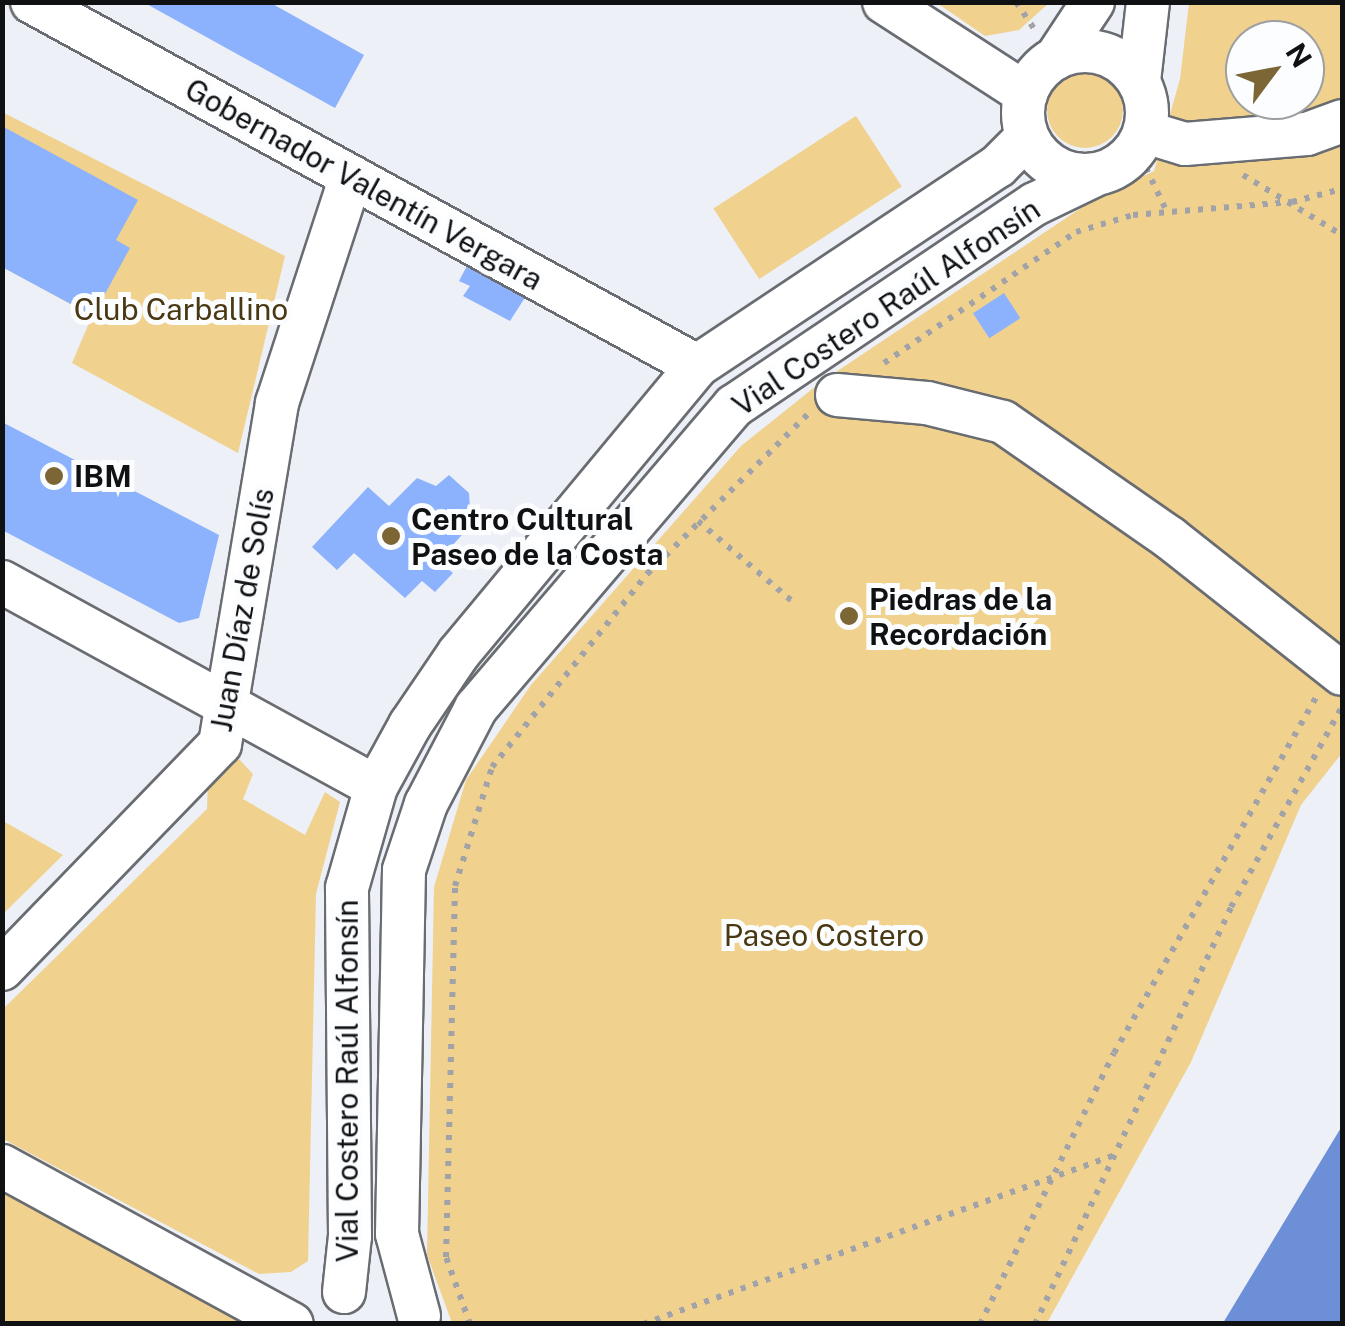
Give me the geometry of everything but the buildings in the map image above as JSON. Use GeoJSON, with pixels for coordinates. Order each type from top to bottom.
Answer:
{"type":"FeatureCollection","features":[{"type":"Feature","properties":{"kind":"street"},"geometry":{"type":"LineString","coordinates":[[2,15],[9,2]]}},
{"type":"Feature","properties":{"kind":"street","name":"Gobernador Valentín Vergara"},"geometry":{"type":"LineString","coordinates":[[32,2],[697,366]]}},
{"type":"Feature","properties":{"kind":"street"},"geometry":{"type":"LineString","coordinates":[[884,2],[1026,94]]}},
{"type":"Feature","properties":{"kind":"street"},"geometry":{"type":"LineString","coordinates":[[1093,2],[1056,58],[1026,94],[1028,137],[1054,167],[1092,176],[1110,171],[1156,142],[1308,134],[1342,121]]}},
{"type":"Feature","properties":{"kind":"street"},"geometry":{"type":"LineString","coordinates":[[1148,2],[1139,81],[1156,142]]}},
{"type":"Feature","properties":{"kind":"street"},"geometry":{"type":"LineString","coordinates":[[1056,58],[1093,51],[1127,67],[1139,81]]}},
{"type":"Feature","properties":{"kind":"street","name":"Vial Costero Raúl Alfonsín"},"geometry":{"type":"LineString","coordinates":[[344,1292],[350,1236],[347,888],[376,787],[459,653],[697,366],[998,166],[1028,137]]}},
{"type":"Feature","properties":{"kind":"street","name":"Vial Costero Raúl Alfonsín"},"geometry":{"type":"LineString","coordinates":[[421,1320],[397,1234],[404,870],[426,804],[476,708],[734,406],[1019,215],[1092,176]]}},
{"type":"Feature","properties":{"kind":"street","name":"Juan Díaz de Solís"},"geometry":{"type":"LineString","coordinates":[[2,969],[220,744],[277,403],[351,177]]}},
{"type":"Feature","properties":{"kind":"street"},"geometry":{"type":"LineString","coordinates":[[837,395],[927,402],[1003,422],[1170,538],[1339,682]]}},
{"type":"Feature","properties":{"kind":"street"},"geometry":{"type":"LineString","coordinates":[[2,582],[376,787]]}},
{"type":"Feature","properties":{"kind":"street"},"geometry":{"type":"LineString","coordinates":[[2,1166],[292,1324]]}},
{"type":"Feature","properties":{"kind":"street"},"geometry":{"type":"LineString","coordinates":[[313,1324],[344,1292],[361,1287],[394,1292],[421,1320]]}},
{"type":"Feature","properties":{"kind":"path"},"geometry":{"type":"LineString","coordinates":[[1156,142],[1292,202],[1342,235]]}},
{"type":"Feature","properties":{"kind":"path"},"geometry":{"type":"LineString","coordinates":[[1156,142],[1167,212]]}},
{"type":"Feature","properties":{"kind":"path"},"geometry":{"type":"LineString","coordinates":[[470,1324],[446,1257],[455,886],[492,766],[698,521],[793,422],[1076,232],[1167,212],[1292,202],[1342,189]]}},
{"type":"Feature","properties":{"kind":"path"},"geometry":{"type":"LineString","coordinates":[[698,521],[792,601]]}},
{"type":"Feature","properties":{"kind":"path"},"geometry":{"type":"LineString","coordinates":[[1035,1324],[1339,682]]}},
{"type":"Feature","properties":{"kind":"path"},"geometry":{"type":"LineString","coordinates":[[980,1324],[1114,1052],[1339,682]]}},
{"type":"Feature","properties":{"kind":"path"},"geometry":{"type":"LineString","coordinates":[[643,1324],[1113,1156]]}},
{"type":"Feature","properties":{"kind":"green space"},"geometry":{"type":"Polygon","coordinates":[[[937,3],[1049,3],[1019,30],[985,36],[937,3]]]}},
{"type":"Feature","properties":{"kind":"green space","name":"Paseo Costero"},"geometry":{"type":"Polygon","coordinates":[[[1189,3],[1342,3],[1342,753],[1301,805],[1191,1062],[1047,1323],[452,1323],[427,1255],[434,887],[466,780],[531,685],[741,446],[821,382],[1093,200],[1154,171],[1180,79],[1189,3]]]}},
{"type":"Feature","properties":{"kind":"green space"},"geometry":{"type":"Polygon","coordinates":[[[1085,72],[1112,83],[1123,110],[1112,137],[1085,148],[1058,137],[1047,110],[1058,83],[1085,72]]]}},
{"type":"Feature","properties":{"kind":"green space","name":"Club Carballino"},"geometry":{"type":"Polygon","coordinates":[[[2,112],[285,256],[238,453],[72,363],[92,316],[3,267],[2,112]]]}},
{"type":"Feature","properties":{"kind":"green space"},"geometry":{"type":"Polygon","coordinates":[[[856,116],[902,186],[759,279],[713,209],[856,116]]]}},
{"type":"Feature","properties":{"kind":"green space"},"geometry":{"type":"Polygon","coordinates":[[[239,759],[253,774],[243,799],[305,835],[325,792],[340,802],[316,894],[308,1261],[291,1272],[259,1274],[3,1139],[3,1009],[207,809],[208,779],[239,759]]]}},
{"type":"Feature","properties":{"kind":"green space"},"geometry":{"type":"Polygon","coordinates":[[[3,821],[63,855],[3,914],[3,821]]]}},
{"type":"Feature","properties":{"kind":"green space"},"geometry":{"type":"Polygon","coordinates":[[[2,1172],[265,1323],[3,1323],[2,1172]]]}},
{"type":"Feature","properties":{"kind":"water"},"geometry":{"type":"Polygon","coordinates":[[[1342,1126],[1342,1323],[1223,1323],[1342,1126]]]}},
{"type":"Feature","properties":{"kind":"place","name":"IBM"},"geometry":{"type":"Point","coordinates":[54,476]}},
{"type":"Feature","properties":{"kind":"place","name":"Centro Cultural Paseo de la Costa"},"geometry":{"type":"Point","coordinates":[391,536]}},
{"type":"Feature","properties":{"kind":"place","name":"Piedras de la Recordación"},"geometry":{"type":"Point","coordinates":[849,616]}}]}
